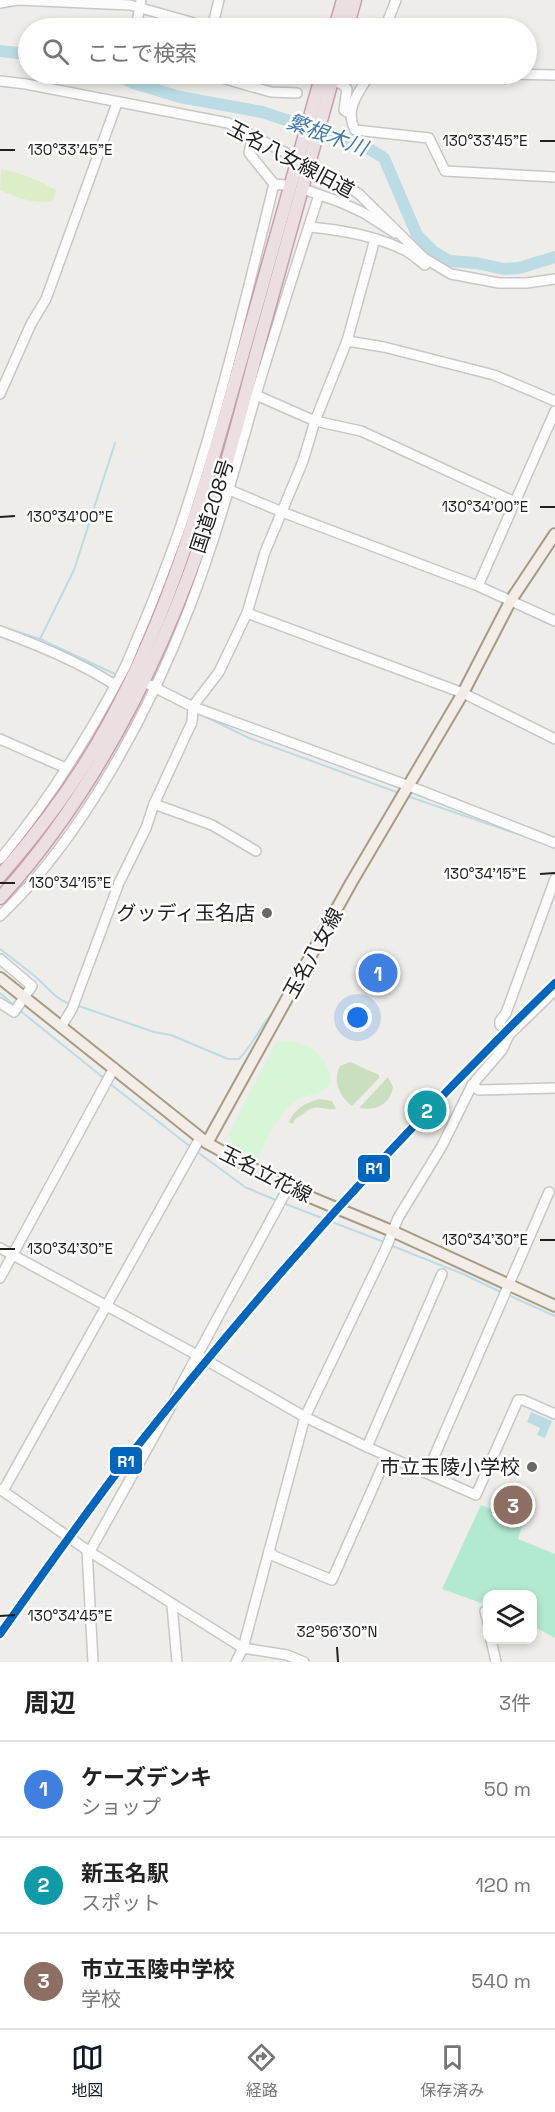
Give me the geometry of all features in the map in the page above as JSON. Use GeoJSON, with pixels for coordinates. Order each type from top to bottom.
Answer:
{"type":"FeatureCollection","features":[{"type":"Feature","properties":{"kind":"highway"},"geometry":{"type":"LineString","coordinates":[[338,18],[343,0]]}},
{"type":"Feature","properties":{"kind":"highway"},"geometry":{"type":"LineString","coordinates":[[350,18],[355,0]]}},
{"type":"Feature","properties":{"kind":"highway","name":"国道208号"},"geometry":{"type":"LineString","coordinates":[[0,876],[60,801],[138,679],[161,613],[327,84]]}},
{"type":"Feature","properties":{"kind":"highway","name":"国道208号"},"geometry":{"type":"LineString","coordinates":[[0,898],[70,808],[110,745],[138,679],[191,571],[224,487],[304,158]]}},
{"type":"Feature","properties":{"kind":"main road","name":"玉名八女線"},"geometry":{"type":"LineString","coordinates":[[199,1145],[463,693],[511,600],[555,534]]}},
{"type":"Feature","properties":{"kind":"main road"},"geometry":{"type":"LineString","coordinates":[[0,978],[114,1068],[199,1145]]}},
{"type":"Feature","properties":{"kind":"main road","name":"玉名立花線"},"geometry":{"type":"LineString","coordinates":[[199,1145],[389,1240],[510,1286],[555,1306]]}},
{"type":"Feature","properties":{"kind":"street"},"geometry":{"type":"LineString","coordinates":[[0,3],[17,0],[140,3],[183,18]]}},
{"type":"Feature","properties":{"kind":"street"},"geometry":{"type":"LineString","coordinates":[[214,18],[219,0]]}},
{"type":"Feature","properties":{"kind":"street"},"geometry":{"type":"LineString","coordinates":[[390,18],[396,0]]}},
{"type":"Feature","properties":{"kind":"street"},"geometry":{"type":"LineString","coordinates":[[138,18],[140,3]]}},
{"type":"Feature","properties":{"kind":"street"},"geometry":{"type":"LineString","coordinates":[[537,75],[555,75]]}},
{"type":"Feature","properties":{"kind":"street","name":"玉名八女線旧道"},"geometry":{"type":"LineString","coordinates":[[0,81],[18,83]]}},
{"type":"Feature","properties":{"kind":"street","name":"玉名八女線旧道"},"geometry":{"type":"LineString","coordinates":[[26,84],[228,123],[304,158],[359,194],[424,258],[451,274],[499,283],[527,283],[555,279]]}},
{"type":"Feature","properties":{"kind":"street"},"geometry":{"type":"LineString","coordinates":[[243,84],[271,92],[297,93]]}},
{"type":"Feature","properties":{"kind":"street"},"geometry":{"type":"LineString","coordinates":[[342,84],[347,88],[344,110],[350,111]]}},
{"type":"Feature","properties":{"kind":"street"},"geometry":{"type":"LineString","coordinates":[[365,84],[350,111],[350,121],[355,130],[429,138],[445,171],[555,177]]}},
{"type":"Feature","properties":{"kind":"street"},"geometry":{"type":"LineString","coordinates":[[0,394],[31,324],[46,299],[117,103]]}},
{"type":"Feature","properties":{"kind":"street"},"geometry":{"type":"LineString","coordinates":[[253,135],[249,153],[274,184],[285,185]]}},
{"type":"Feature","properties":{"kind":"street"},"geometry":{"type":"LineString","coordinates":[[274,184],[203,477],[282,512],[478,586],[555,621]]}},
{"type":"Feature","properties":{"kind":"street"},"geometry":{"type":"LineString","coordinates":[[309,191],[364,213],[407,241]]}},
{"type":"Feature","properties":{"kind":"street"},"geometry":{"type":"LineString","coordinates":[[224,487],[320,195]]}},
{"type":"Feature","properties":{"kind":"street"},"geometry":{"type":"LineString","coordinates":[[310,227],[338,230],[375,239],[404,249],[433,272],[447,277],[451,274]]}},
{"type":"Feature","properties":{"kind":"street"},"geometry":{"type":"LineString","coordinates":[[61,1027],[72,1009],[119,883],[146,828],[154,804],[192,722],[193,706],[219,672],[247,613],[265,552],[303,461],[315,421],[347,340],[375,239]]}},
{"type":"Feature","properties":{"kind":"street"},"geometry":{"type":"LineString","coordinates":[[347,340],[494,375],[555,401]]}},
{"type":"Feature","properties":{"kind":"street"},"geometry":{"type":"LineString","coordinates":[[256,395],[315,421],[361,431],[515,502]]}},
{"type":"Feature","properties":{"kind":"street"},"geometry":{"type":"LineString","coordinates":[[478,586],[555,411]]}},
{"type":"Feature","properties":{"kind":"street"},"geometry":{"type":"LineString","coordinates":[[247,613],[463,693],[555,739]]}},
{"type":"Feature","properties":{"kind":"street"},"geometry":{"type":"LineString","coordinates":[[0,631],[42,646],[85,666],[115,685]]}},
{"type":"Feature","properties":{"kind":"street"},"geometry":{"type":"LineString","coordinates":[[0,916],[30,884],[86,811],[126,744],[138,679]]}},
{"type":"Feature","properties":{"kind":"street"},"geometry":{"type":"LineString","coordinates":[[0,859],[23,832],[52,791],[115,685],[138,679],[193,706],[555,843]]}},
{"type":"Feature","properties":{"kind":"street"},"geometry":{"type":"LineString","coordinates":[[0,740],[66,768]]}},
{"type":"Feature","properties":{"kind":"street"},"geometry":{"type":"LineString","coordinates":[[154,804],[212,825],[256,851]]}},
{"type":"Feature","properties":{"kind":"street"},"geometry":{"type":"LineString","coordinates":[[509,1035],[500,1022],[506,1013],[555,879]]}},
{"type":"Feature","properties":{"kind":"street"},"geometry":{"type":"LineString","coordinates":[[0,959],[32,986],[14,1012],[0,1003]]}},
{"type":"Feature","properties":{"kind":"street"},"geometry":{"type":"LineString","coordinates":[[236,1662],[243,1648],[305,1418],[398,1218],[442,1146],[472,1085],[502,1050],[509,1035],[555,990]]}},
{"type":"Feature","properties":{"kind":"street"},"geometry":{"type":"LineString","coordinates":[[0,1278],[114,1068]]}},
{"type":"Feature","properties":{"kind":"street"},"geometry":{"type":"LineString","coordinates":[[472,1085],[479,1089],[555,1088]]}},
{"type":"Feature","properties":{"kind":"street"},"geometry":{"type":"LineString","coordinates":[[199,1145],[1,1490],[88,1551],[243,1648],[286,1655],[304,1662]]}},
{"type":"Feature","properties":{"kind":"street"},"geometry":{"type":"LineString","coordinates":[[93,1662],[88,1551],[171,1406],[288,1188]]}},
{"type":"Feature","properties":{"kind":"street"},"geometry":{"type":"LineString","coordinates":[[427,1473],[549,1192]]}},
{"type":"Feature","properties":{"kind":"street"},"geometry":{"type":"LineString","coordinates":[[0,1248],[197,1355],[305,1418],[476,1495],[518,1400],[555,1414]]}},
{"type":"Feature","properties":{"kind":"street"},"geometry":{"type":"LineString","coordinates":[[367,1447],[442,1274]]}},
{"type":"Feature","properties":{"kind":"street"},"geometry":{"type":"LineString","coordinates":[[269,1551],[274,1556],[332,1580],[387,1456]]}},
{"type":"Feature","properties":{"kind":"street"},"geometry":{"type":"LineString","coordinates":[[172,1605],[177,1662]]}},
{"type":"Feature","properties":{"kind":"street"},"geometry":{"type":"LineString","coordinates":[[492,1644],[496,1662]]}},
{"type":"Feature","properties":{"kind":"green space"},"geometry":{"type":"Polygon","coordinates":[[[1,169],[30,177],[56,190],[53,201],[33,201],[0,190],[1,169]]]}},
{"type":"Feature","properties":{"kind":"green space"},"geometry":{"type":"Polygon","coordinates":[[[277,1041],[306,1045],[313,1049],[325,1062],[331,1081],[325,1089],[299,1099],[285,1110],[274,1126],[258,1159],[235,1146],[229,1133],[277,1041]]]}},
{"type":"Feature","properties":{"kind":"green space"},"geometry":{"type":"Polygon","coordinates":[[[350,1062],[379,1075],[379,1078],[352,1106],[344,1098],[337,1083],[340,1066],[350,1062]]]}},
{"type":"Feature","properties":{"kind":"green space"},"geometry":{"type":"Polygon","coordinates":[[[388,1077],[393,1087],[389,1098],[381,1105],[371,1109],[359,1108],[388,1077]]]}},
{"type":"Feature","properties":{"kind":"green space"},"geometry":{"type":"Polygon","coordinates":[[[319,1099],[332,1101],[336,1109],[312,1108],[296,1119],[293,1124],[289,1122],[301,1107],[319,1099]]]}},
{"type":"Feature","properties":{"kind":"green space"},"geometry":{"type":"Polygon","coordinates":[[[481,1505],[523,1523],[518,1539],[555,1554],[555,1638],[537,1628],[537,1590],[483,1590],[481,1603],[442,1589],[481,1505]]]}},
{"type":"Feature","properties":{"kind":"water"},"geometry":{"type":"Polygon","coordinates":[[[531,1412],[552,1421],[545,1438],[537,1435],[540,1428],[527,1422],[531,1412]]]}},
{"type":"Feature","properties":{"kind":"waterway","name":"繁根木川"},"geometry":{"type":"LineString","coordinates":[[0,51],[18,53]]}},
{"type":"Feature","properties":{"kind":"waterway","name":"繁根木川"},"geometry":{"type":"LineString","coordinates":[[136,84],[180,97],[262,112],[371,150],[384,158],[417,235],[434,252],[449,261],[476,263],[504,269],[519,268],[555,257]]}},
{"type":"Feature","properties":{"kind":"waterway"},"geometry":{"type":"LineString","coordinates":[[40,639],[74,570],[115,443]]}},
{"type":"Feature","properties":{"kind":"waterway"},"geometry":{"type":"LineString","coordinates":[[0,626],[40,639],[117,675]]}},
{"type":"Feature","properties":{"kind":"waterway"},"geometry":{"type":"LineString","coordinates":[[159,695],[168,699]]}},
{"type":"Feature","properties":{"kind":"waterway"},"geometry":{"type":"LineString","coordinates":[[198,713],[249,738],[399,793]]}},
{"type":"Feature","properties":{"kind":"waterway"},"geometry":{"type":"LineString","coordinates":[[407,796],[529,838]]}},
{"type":"Feature","properties":{"kind":"waterway"},"geometry":{"type":"LineString","coordinates":[[0,949],[57,997],[70,1004]]}},
{"type":"Feature","properties":{"kind":"waterway"},"geometry":{"type":"LineString","coordinates":[[0,993],[14,1005]]}},
{"type":"Feature","properties":{"kind":"waterway"},"geometry":{"type":"LineString","coordinates":[[76,1005],[154,1032],[171,1035],[228,1059],[239,1059],[271,1015]]}},
{"type":"Feature","properties":{"kind":"waterway"},"geometry":{"type":"LineString","coordinates":[[18,1009],[105,1079]]}},
{"type":"Feature","properties":{"kind":"waterway"},"geometry":{"type":"LineString","coordinates":[[109,1083],[192,1148]]}},
{"type":"Feature","properties":{"kind":"waterway"},"geometry":{"type":"LineString","coordinates":[[196,1151],[245,1187],[278,1201]]}},
{"type":"Feature","properties":{"kind":"waterway"},"geometry":{"type":"LineString","coordinates":[[283,1203],[384,1242]]}},
{"type":"Feature","properties":{"kind":"waterway"},"geometry":{"type":"LineString","coordinates":[[390,1245],[463,1274],[503,1293]]}},
{"type":"Feature","properties":{"kind":"waterway"},"geometry":{"type":"LineString","coordinates":[[508,1295],[555,1316]]}},
{"type":"Feature","properties":{"kind":"transit line","name":"R1"},"geometry":{"type":"LineString","coordinates":[[0,1634],[63,1545],[178,1395],[281,1273],[387,1154],[555,983]]}},
{"type":"Feature","properties":{"kind":"place","name":"グッディ玉名店"},"geometry":{"type":"Point","coordinates":[267,913]}},
{"type":"Feature","properties":{"kind":"place","name":"ケーズデンキ"},"geometry":{"type":"Point","coordinates":[378,973]}},
{"type":"Feature","properties":{"kind":"place","name":"新玉名駅"},"geometry":{"type":"Point","coordinates":[427,1110]}},
{"type":"Feature","properties":{"kind":"place","name":"市立玉陵小学校"},"geometry":{"type":"Point","coordinates":[532,1467]}},
{"type":"Feature","properties":{"kind":"place","name":"市立玉陵中学校"},"geometry":{"type":"Point","coordinates":[513,1505]}}]}
